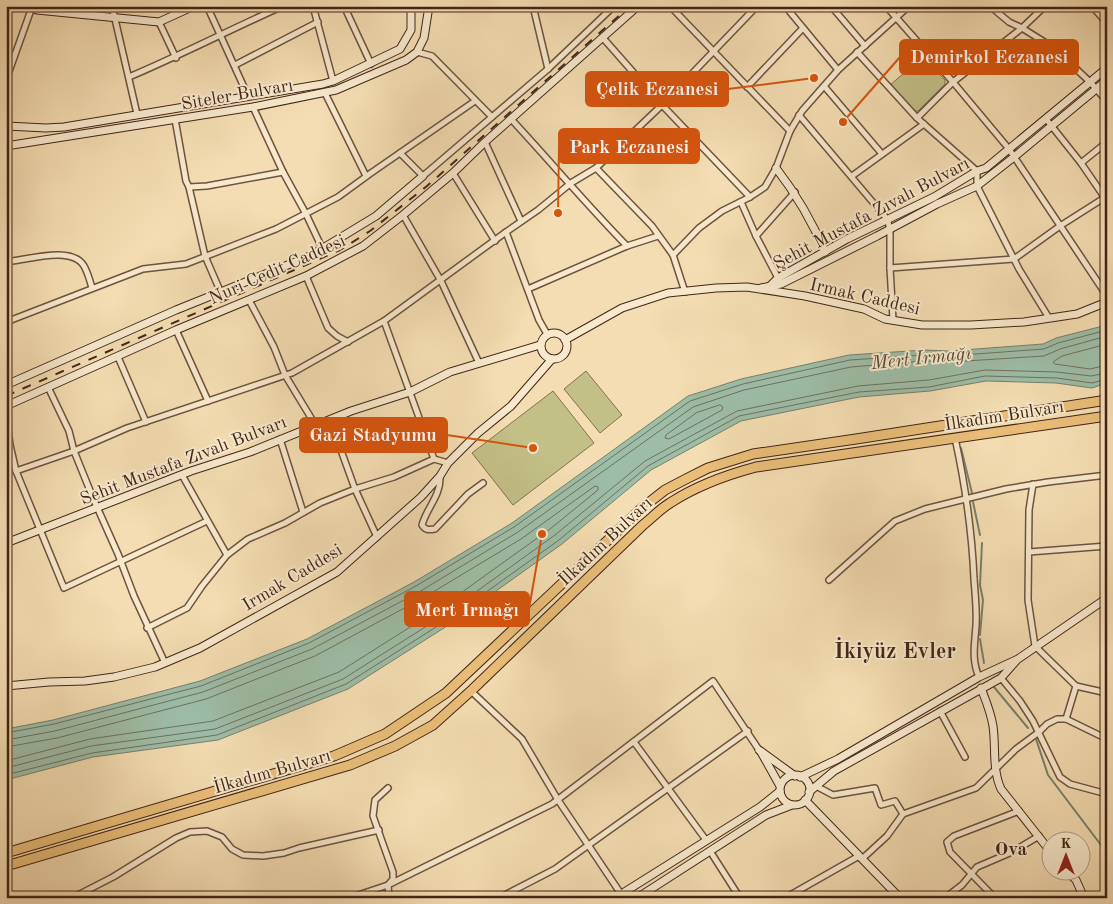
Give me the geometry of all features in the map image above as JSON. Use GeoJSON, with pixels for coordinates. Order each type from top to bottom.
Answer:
{"type":"FeatureCollection","features":[{"type":"Feature","properties":{"kind":"highway","name":"İlkadım Bulvarı"},"geometry":{"type":"LineString","coordinates":[[6,853],[334,756],[385,734],[446,693],[642,508],[666,490],[708,468],[753,454],[1107,400]]}},
{"type":"Feature","properties":{"kind":"highway","name":"İlkadım Bulvarı"},"geometry":{"type":"LineString","coordinates":[[6,866],[350,765],[395,746],[433,725],[668,504],[729,474],[756,467],[1107,416]]}},
{"type":"Feature","properties":{"kind":"street"},"geometry":{"type":"LineString","coordinates":[[112,6],[137,114]]}},
{"type":"Feature","properties":{"kind":"street"},"geometry":{"type":"LineString","coordinates":[[6,80],[31,7],[37,10],[159,22],[194,6]]}},
{"type":"Feature","properties":{"kind":"street"},"geometry":{"type":"LineString","coordinates":[[207,6],[248,96]]}},
{"type":"Feature","properties":{"kind":"street"},"geometry":{"type":"LineString","coordinates":[[129,77],[176,58],[220,34],[283,6]]}},
{"type":"Feature","properties":{"kind":"street"},"geometry":{"type":"LineString","coordinates":[[313,6],[334,80]]}},
{"type":"Feature","properties":{"kind":"street"},"geometry":{"type":"LineString","coordinates":[[344,6],[371,64]]}},
{"type":"Feature","properties":{"kind":"street","name":"Siteler Bulvarı"},"geometry":{"type":"LineString","coordinates":[[6,126],[55,128],[323,84],[371,64],[400,49],[410,30],[411,6]]}},
{"type":"Feature","properties":{"kind":"street"},"geometry":{"type":"LineString","coordinates":[[429,6],[424,38],[417,52],[432,56],[492,117]]}},
{"type":"Feature","properties":{"kind":"street"},"geometry":{"type":"LineString","coordinates":[[533,6],[548,69]]}},
{"type":"Feature","properties":{"kind":"street"},"geometry":{"type":"LineString","coordinates":[[400,152],[423,176],[548,69],[614,6]]}},
{"type":"Feature","properties":{"kind":"street","name":"Nuri Cedit Caddesi"},"geometry":{"type":"LineString","coordinates":[[6,406],[176,330],[306,276],[363,246],[403,216],[453,173],[485,142],[638,6]]}},
{"type":"Feature","properties":{"kind":"street"},"geometry":{"type":"LineString","coordinates":[[670,6],[790,131]]}},
{"type":"Feature","properties":{"kind":"street"},"geometry":{"type":"LineString","coordinates":[[16,471],[74,451],[127,428],[285,375],[384,321],[538,210],[570,184],[596,168],[662,105],[757,6]]}},
{"type":"Feature","properties":{"kind":"street"},"geometry":{"type":"LineString","coordinates":[[785,6],[838,70]]}},
{"type":"Feature","properties":{"kind":"street"},"geometry":{"type":"LineString","coordinates":[[831,6],[864,46]]}},
{"type":"Feature","properties":{"kind":"street"},"geometry":{"type":"LineString","coordinates":[[886,6],[1009,149],[1107,296]]}},
{"type":"Feature","properties":{"kind":"street"},"geometry":{"type":"LineString","coordinates":[[673,256],[699,228],[722,211],[765,187],[776,168],[790,131],[799,115],[838,70],[909,6]]}},
{"type":"Feature","properties":{"kind":"street"},"geometry":{"type":"LineString","coordinates":[[990,6],[1009,22],[1054,48],[1107,101]]}},
{"type":"Feature","properties":{"kind":"street"},"geometry":{"type":"LineString","coordinates":[[1033,6],[1039,11]]}},
{"type":"Feature","properties":{"kind":"street"},"geometry":{"type":"LineString","coordinates":[[917,118],[953,82],[1022,28],[1045,6]]}},
{"type":"Feature","properties":{"kind":"street"},"geometry":{"type":"LineString","coordinates":[[1092,6],[1107,23]]}},
{"type":"Feature","properties":{"kind":"street"},"geometry":{"type":"LineString","coordinates":[[159,22],[176,58]]}},
{"type":"Feature","properties":{"kind":"street"},"geometry":{"type":"LineString","coordinates":[[235,65],[318,22]]}},
{"type":"Feature","properties":{"kind":"street"},"geometry":{"type":"LineString","coordinates":[[747,87],[803,28]]}},
{"type":"Feature","properties":{"kind":"street"},"geometry":{"type":"LineString","coordinates":[[603,38],[662,105],[750,197]]}},
{"type":"Feature","properties":{"kind":"street","name":"Siteler Bulvarı"},"geometry":{"type":"LineString","coordinates":[[6,146],[253,107],[326,93],[406,60],[417,52]]}},
{"type":"Feature","properties":{"kind":"street"},"geometry":{"type":"LineString","coordinates":[[857,52],[917,118],[977,171],[977,186],[1014,260],[1049,318]]}},
{"type":"Feature","properties":{"kind":"street","name":"Şehit Mustafa Zıvalı Bulvarı"},"geometry":{"type":"LineString","coordinates":[[780,281],[825,252],[887,219],[934,197],[977,171],[986,168],[1107,68]]}},
{"type":"Feature","properties":{"kind":"street","name":"Şehit Mustafa Zıvalı Bulvarı"},"geometry":{"type":"LineString","coordinates":[[758,288],[780,281],[977,186],[1107,80]]}},
{"type":"Feature","properties":{"kind":"street"},"geometry":{"type":"LineString","coordinates":[[824,86],[882,154]]}},
{"type":"Feature","properties":{"kind":"street"},"geometry":{"type":"LineString","coordinates":[[326,93],[366,176]]}},
{"type":"Feature","properties":{"kind":"street"},"geometry":{"type":"LineString","coordinates":[[6,322],[143,269],[186,264],[276,229],[338,198],[366,176],[475,101]]}},
{"type":"Feature","properties":{"kind":"street"},"geometry":{"type":"LineString","coordinates":[[253,107],[283,172],[323,250]]}},
{"type":"Feature","properties":{"kind":"street"},"geometry":{"type":"LineString","coordinates":[[799,115],[887,219],[890,229],[893,320]]}},
{"type":"Feature","properties":{"kind":"street"},"geometry":{"type":"LineString","coordinates":[[174,119],[186,180],[205,256],[221,293]]}},
{"type":"Feature","properties":{"kind":"street"},"geometry":{"type":"LineString","coordinates":[[512,119],[626,246]]}},
{"type":"Feature","properties":{"kind":"street"},"geometry":{"type":"LineString","coordinates":[[890,268],[1014,260],[1060,226],[1105,200],[1082,164],[1046,119]]}},
{"type":"Feature","properties":{"kind":"street"},"geometry":{"type":"LineString","coordinates":[[852,176],[924,124]]}},
{"type":"Feature","properties":{"kind":"street"},"geometry":{"type":"LineString","coordinates":[[485,142],[521,222]]}},
{"type":"Feature","properties":{"kind":"street"},"geometry":{"type":"LineString","coordinates":[[1082,164],[1107,142]]}},
{"type":"Feature","properties":{"kind":"street"},"geometry":{"type":"LineString","coordinates":[[596,168],[652,226],[673,256],[685,292]]}},
{"type":"Feature","properties":{"kind":"street"},"geometry":{"type":"LineString","coordinates":[[776,168],[795,192],[815,228],[825,252]]}},
{"type":"Feature","properties":{"kind":"street"},"geometry":{"type":"LineString","coordinates":[[189,186],[207,186],[283,172]]}},
{"type":"Feature","properties":{"kind":"street"},"geometry":{"type":"LineString","coordinates":[[453,173],[495,240]]}},
{"type":"Feature","properties":{"kind":"street","name":"Nuri Cedit Caddesi"},"geometry":{"type":"LineString","coordinates":[[6,385],[71,355],[323,250],[376,216],[423,176]]}},
{"type":"Feature","properties":{"kind":"street"},"geometry":{"type":"LineString","coordinates":[[756,236],[795,192]]}},
{"type":"Feature","properties":{"kind":"street"},"geometry":{"type":"LineString","coordinates":[[741,202],[756,236],[780,281]]}},
{"type":"Feature","properties":{"kind":"street"},"geometry":{"type":"LineString","coordinates":[[403,216],[441,281],[479,363]]}},
{"type":"Feature","properties":{"kind":"street"},"geometry":{"type":"LineString","coordinates":[[506,232],[539,320],[547,334]]}},
{"type":"Feature","properties":{"kind":"street"},"geometry":{"type":"LineString","coordinates":[[528,289],[626,246],[658,236]]}},
{"type":"Feature","properties":{"kind":"street"},"geometry":{"type":"LineString","coordinates":[[6,262],[66,254],[75,257],[84,265],[92,288]]}},
{"type":"Feature","properties":{"kind":"street"},"geometry":{"type":"LineString","coordinates":[[306,276],[328,328],[348,342]]}},
{"type":"Feature","properties":{"kind":"street","name":"Irmak Caddesi"},"geometry":{"type":"LineString","coordinates":[[565,340],[622,308],[668,294],[740,287],[758,288],[864,309],[885,319],[922,325],[1024,322],[1077,314],[1107,302]]}},
{"type":"Feature","properties":{"kind":"street"},"geometry":{"type":"LineString","coordinates":[[249,300],[274,347],[285,375],[316,426]]}},
{"type":"Feature","properties":{"kind":"street"},"geometry":{"type":"LineString","coordinates":[[384,321],[434,460]]}},
{"type":"Feature","properties":{"kind":"street"},"geometry":{"type":"LineString","coordinates":[[176,330],[208,401]]}},
{"type":"Feature","properties":{"kind":"street"},"geometry":{"type":"LineString","coordinates":[[547,334],[559,334],[565,340],[567,344],[566,352],[560,358],[548,358],[542,353],[540,344],[547,334]]}},
{"type":"Feature","properties":{"kind":"street","name":"Sehit Mustafa Zıvalı Bulvarı"},"geometry":{"type":"LineString","coordinates":[[6,543],[182,475],[250,452],[351,411],[410,392],[450,372],[540,344]]}},
{"type":"Feature","properties":{"kind":"street"},"geometry":{"type":"LineString","coordinates":[[118,357],[146,422]]}},
{"type":"Feature","properties":{"kind":"street","name":"Irmak Caddesi"},"geometry":{"type":"LineString","coordinates":[[6,686],[95,680],[155,667],[200,648],[337,572],[421,497],[440,476],[448,463],[478,433],[511,406],[552,359]]}},
{"type":"Feature","properties":{"kind":"street"},"geometry":{"type":"LineString","coordinates":[[48,387],[69,432],[74,451],[147,628],[165,663]]}},
{"type":"Feature","properties":{"kind":"street"},"geometry":{"type":"LineString","coordinates":[[6,414],[10,446],[16,471],[64,588],[207,521]]}},
{"type":"Feature","properties":{"kind":"street"},"geometry":{"type":"LineString","coordinates":[[330,420],[354,489],[377,537]]}},
{"type":"Feature","properties":{"kind":"street"},"geometry":{"type":"LineString","coordinates":[[955,438],[962,469],[974,578],[976,623],[973,655],[979,677]]}},
{"type":"Feature","properties":{"kind":"street"},"geometry":{"type":"LineString","coordinates":[[280,439],[303,512]]}},
{"type":"Feature","properties":{"kind":"street"},"geometry":{"type":"LineString","coordinates":[[147,628],[187,608],[227,555],[248,539],[285,523],[320,503],[354,489],[434,460],[448,463]]}},
{"type":"Feature","properties":{"kind":"street"},"geometry":{"type":"LineString","coordinates":[[182,475],[227,555]]}},
{"type":"Feature","properties":{"kind":"street"},"geometry":{"type":"LineString","coordinates":[[829,580],[895,520],[925,509],[1006,489],[1107,475]]}},
{"type":"Feature","properties":{"kind":"street"},"geometry":{"type":"LineString","coordinates":[[440,476],[441,486],[433,504],[424,517],[422,525],[429,530],[435,529],[468,494],[483,483]]}},
{"type":"Feature","properties":{"kind":"street"},"geometry":{"type":"LineString","coordinates":[[1033,484],[1029,510],[1028,600],[1035,646],[1076,686],[1107,693]]}},
{"type":"Feature","properties":{"kind":"street"},"geometry":{"type":"LineString","coordinates":[[1029,552],[1107,546]]}},
{"type":"Feature","properties":{"kind":"street"},"geometry":{"type":"LineString","coordinates":[[471,690],[522,739],[618,896],[760,807],[780,789],[786,778],[798,776],[838,759],[979,677],[1018,658],[1107,598]]}},
{"type":"Feature","properties":{"kind":"street"},"geometry":{"type":"LineString","coordinates":[[637,898],[766,814],[797,805],[805,800],[809,792],[834,771],[1001,678],[1018,658]]}},
{"type":"Feature","properties":{"kind":"street"},"geometry":{"type":"LineString","coordinates":[[1001,678],[1020,701],[1039,732],[1060,777],[1070,784],[1107,794]]}},
{"type":"Feature","properties":{"kind":"street"},"geometry":{"type":"LineString","coordinates":[[349,898],[388,886],[543,809],[558,800],[713,680],[748,731],[780,789],[783,800],[792,805]]}},
{"type":"Feature","properties":{"kind":"street"},"geometry":{"type":"LineString","coordinates":[[1066,719],[1076,686]]}},
{"type":"Feature","properties":{"kind":"street"},"geometry":{"type":"LineString","coordinates":[[945,898],[962,885],[977,867],[1012,852],[1039,836],[1001,789],[996,777],[993,726],[981,688]]}},
{"type":"Feature","properties":{"kind":"street"},"geometry":{"type":"LineString","coordinates":[[940,711],[965,757]]}},
{"type":"Feature","properties":{"kind":"street"},"geometry":{"type":"LineString","coordinates":[[788,897],[861,858],[887,836],[903,814],[976,788],[1016,749],[1057,718],[1066,719],[1107,739]]}},
{"type":"Feature","properties":{"kind":"street"},"geometry":{"type":"LineString","coordinates":[[499,898],[555,869],[748,731]]}},
{"type":"Feature","properties":{"kind":"street"},"geometry":{"type":"LineString","coordinates":[[634,742],[706,840]]}},
{"type":"Feature","properties":{"kind":"street"},"geometry":{"type":"LineString","coordinates":[[759,750],[807,783],[809,792]]}},
{"type":"Feature","properties":{"kind":"street"},"geometry":{"type":"LineString","coordinates":[[816,786],[833,795],[875,788],[881,805],[895,802],[903,814]]}},
{"type":"Feature","properties":{"kind":"street"},"geometry":{"type":"LineString","coordinates":[[388,788],[375,800],[373,816],[393,872],[393,879],[388,886],[390,898]]}},
{"type":"Feature","properties":{"kind":"street"},"geometry":{"type":"LineString","coordinates":[[805,800],[900,898]]}},
{"type":"Feature","properties":{"kind":"street"},"geometry":{"type":"LineString","coordinates":[[995,898],[950,852],[947,842],[954,836],[1019,811]]}},
{"type":"Feature","properties":{"kind":"street"},"geometry":{"type":"LineString","coordinates":[[72,898],[113,877],[169,842],[190,832],[208,831],[222,837],[232,849],[243,855],[263,856],[284,853],[379,830]]}},
{"type":"Feature","properties":{"kind":"street"},"geometry":{"type":"LineString","coordinates":[[710,851],[740,898]]}},
{"type":"Feature","properties":{"kind":"street"},"geometry":{"type":"LineString","coordinates":[[1077,882],[1084,898]]}},
{"type":"Feature","properties":{"kind":"shaded area"},"geometry":{"type":"Polygon","coordinates":[[[923,57],[945,80],[945,84],[918,111],[912,111],[890,85],[923,57]]]}},
{"type":"Feature","properties":{"kind":"shaded area"},"geometry":{"type":"Polygon","coordinates":[[[586,371],[622,415],[600,433],[564,389],[586,371]]]}},
{"type":"Feature","properties":{"kind":"shaded area"},"geometry":{"type":"Polygon","coordinates":[[[553,391],[594,443],[513,505],[472,453],[553,391]]]}},
{"type":"Feature","properties":{"kind":"water"},"geometry":{"type":"Polygon","coordinates":[[[1107,325],[1107,383],[1092,388],[1056,383],[986,381],[930,391],[859,397],[741,421],[651,470],[562,544],[447,626],[348,689],[218,740],[93,757],[6,780],[6,729],[53,720],[200,681],[307,639],[414,582],[512,523],[688,396],[741,379],[849,355],[925,350],[949,351],[1043,344],[1056,338],[1107,325]]]}},
{"type":"Feature","properties":{"kind":"waterway"},"geometry":{"type":"LineString","coordinates":[[961,448],[972,493]]}},
{"type":"Feature","properties":{"kind":"waterway"},"geometry":{"type":"LineString","coordinates":[[973,502],[980,535]]}},
{"type":"Feature","properties":{"kind":"waterway"},"geometry":{"type":"LineString","coordinates":[[980,635],[983,600],[980,585],[982,543]]}},
{"type":"Feature","properties":{"kind":"waterway"},"geometry":{"type":"LineString","coordinates":[[980,639],[984,663]]}},
{"type":"Feature","properties":{"kind":"waterway"},"geometry":{"type":"LineString","coordinates":[[994,687],[1028,728]]}},
{"type":"Feature","properties":{"kind":"waterway"},"geometry":{"type":"LineString","coordinates":[[1036,739],[1048,775],[1107,853]]}},
{"type":"Feature","properties":{"kind":"railway"},"geometry":{"type":"LineString","coordinates":[[6,396],[340,250],[370,231],[427,186],[630,6]]}},
{"type":"Feature","properties":{"kind":"place","name":"Çelik Eczanesi"},"geometry":{"type":"Point","coordinates":[814,78]}},
{"type":"Feature","properties":{"kind":"place","name":"Demirkol Eczanesi"},"geometry":{"type":"Point","coordinates":[843,122]}},
{"type":"Feature","properties":{"kind":"place","name":"Park Eczanesi"},"geometry":{"type":"Point","coordinates":[558,213]}},
{"type":"Feature","properties":{"kind":"place","name":"Gazi Stadyumu"},"geometry":{"type":"Point","coordinates":[533,448]}},
{"type":"Feature","properties":{"kind":"place","name":"Mert Irmağı"},"geometry":{"type":"Point","coordinates":[542,534]}},
{"type":"Feature","properties":{"kind":"district","name":"İkiyüz Evler"},"geometry":{"type":"Point","coordinates":[895,650]}},
{"type":"Feature","properties":{"kind":"district","name":"Ova"},"geometry":{"type":"Point","coordinates":[1011,848]}}]}
